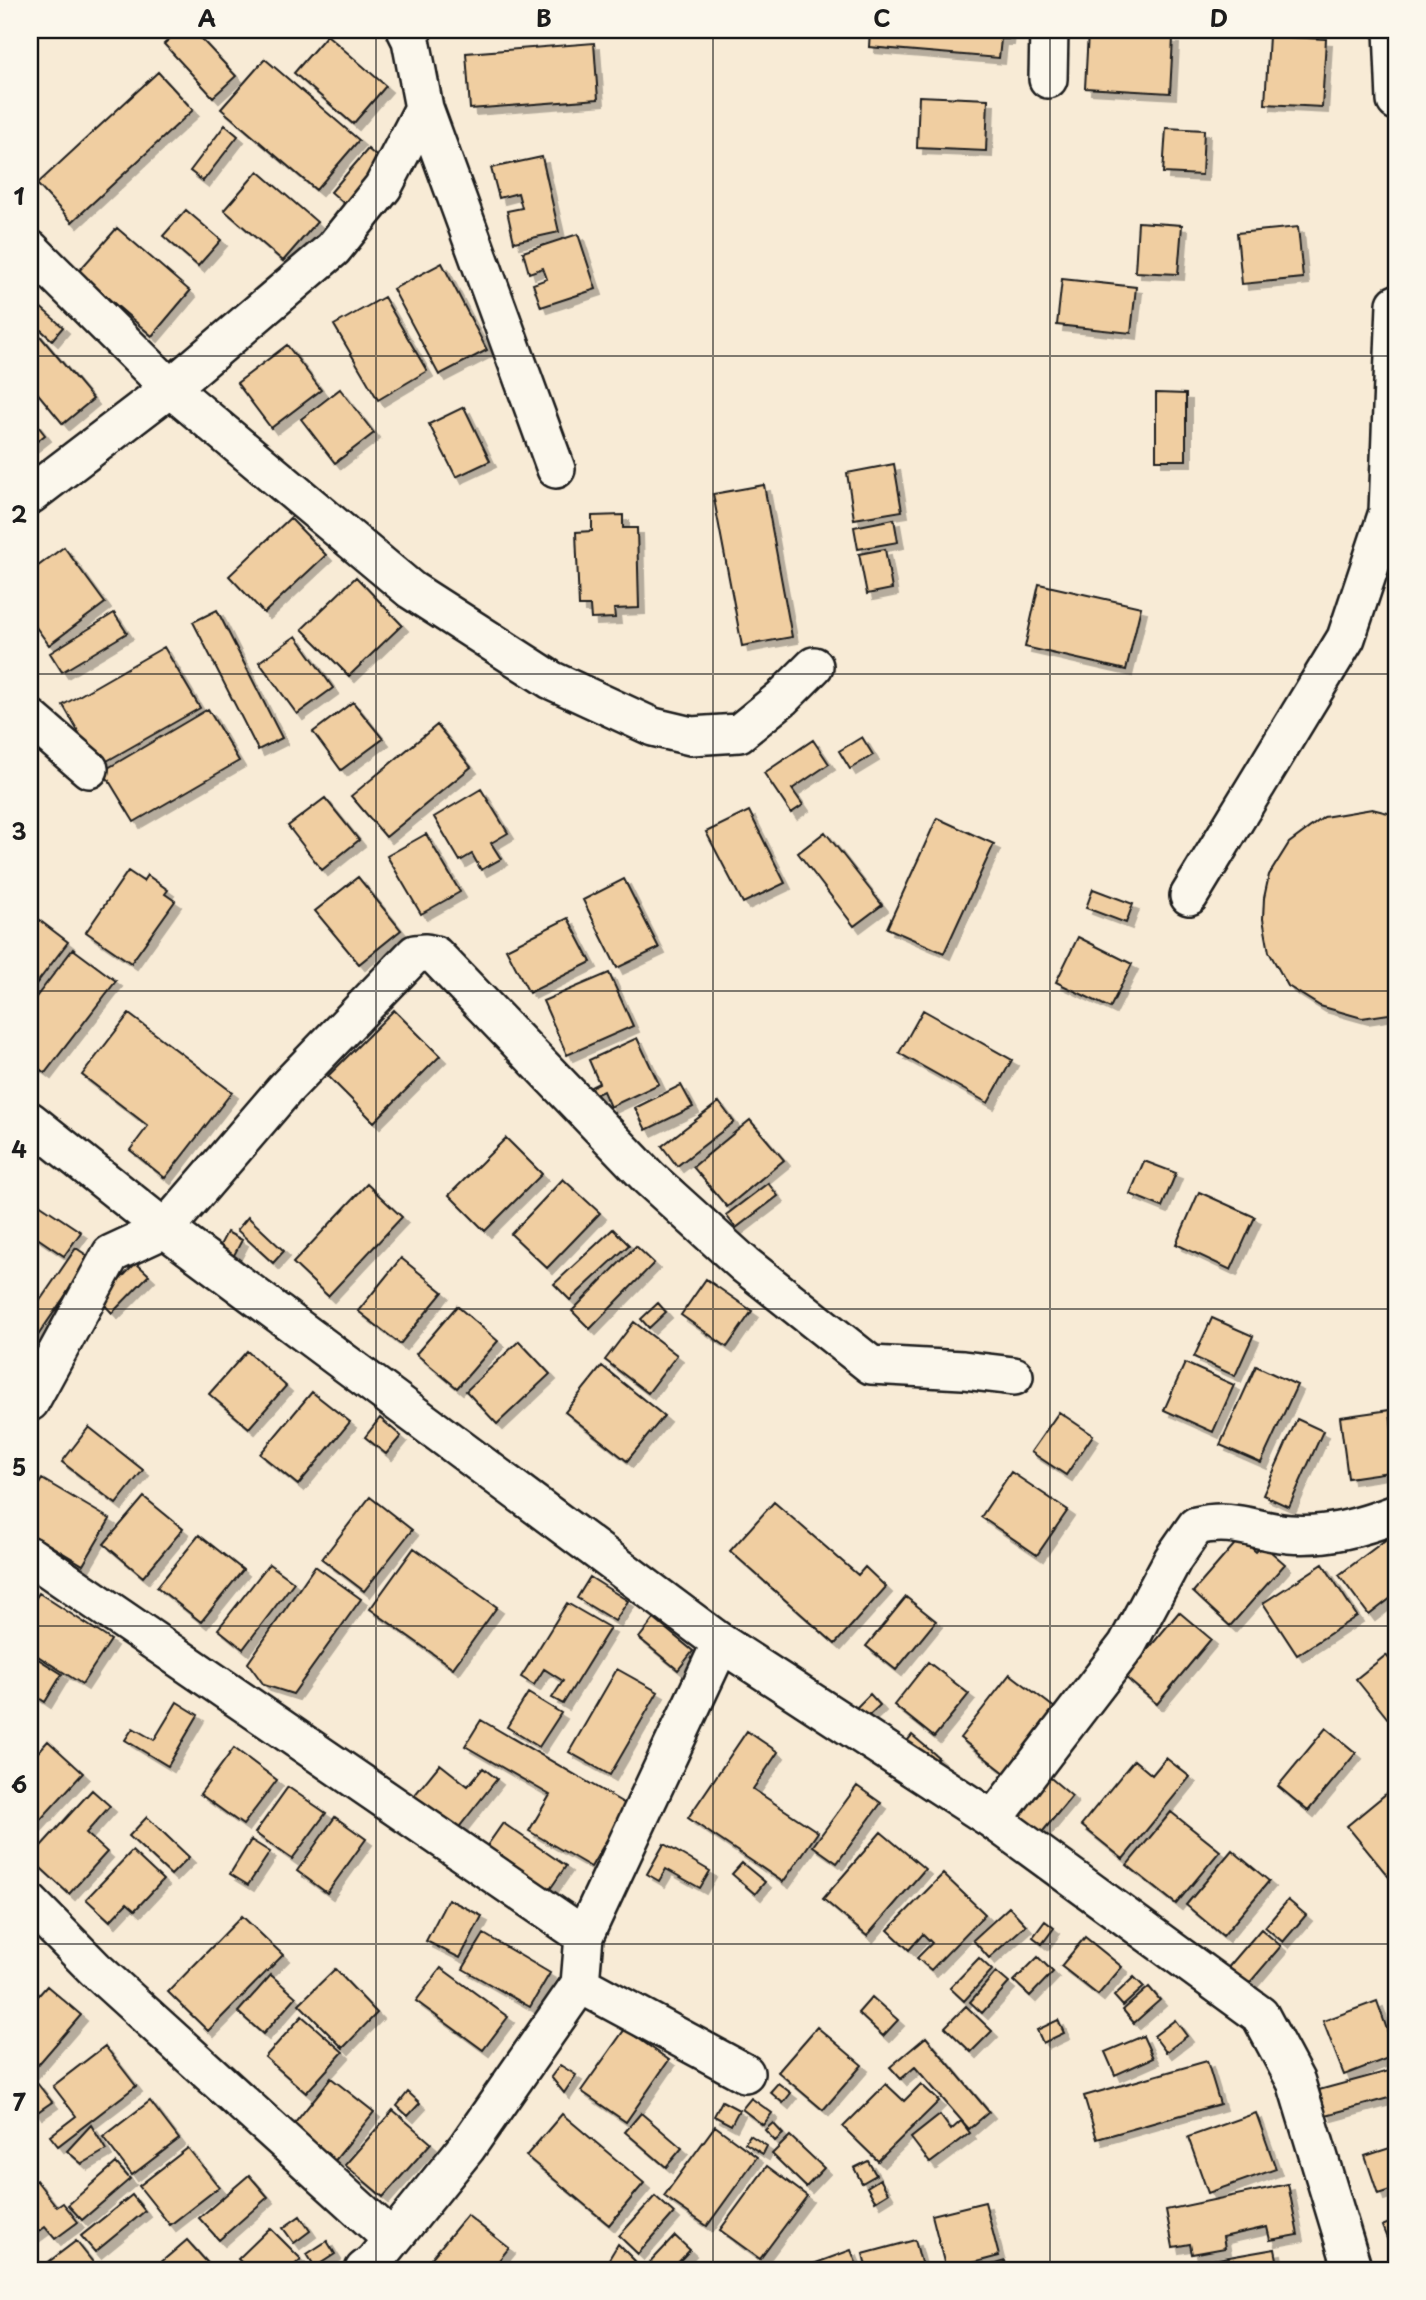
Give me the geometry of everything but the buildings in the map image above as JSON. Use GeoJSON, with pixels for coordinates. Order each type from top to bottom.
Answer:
{"type":"FeatureCollection","features":[{"type":"Feature","properties":{"kind":"street"},"geometry":{"type":"LineString","coordinates":[[406,30],[411,40],[424,108],[556,469]]}},
{"type":"Feature","properties":{"kind":"street"},"geometry":{"type":"LineString","coordinates":[[1048,79],[1049,30]]}},
{"type":"Feature","properties":{"kind":"street"},"geometry":{"type":"LineString","coordinates":[[1393,30],[1396,101]]}},
{"type":"Feature","properties":{"kind":"street"},"geometry":{"type":"LineString","coordinates":[[30,495],[170,388],[333,248],[383,187],[424,108]]}},
{"type":"Feature","properties":{"kind":"street"},"geometry":{"type":"LineString","coordinates":[[30,249],[170,388],[411,590],[551,680],[653,727],[691,736],[739,733],[782,698],[814,666]]}},
{"type":"Feature","properties":{"kind":"street"},"geometry":{"type":"LineString","coordinates":[[1189,896],[1346,638],[1388,512],[1396,304]]}},
{"type":"Feature","properties":{"kind":"street"},"geometry":{"type":"LineString","coordinates":[[30,718],[89,768]]}},
{"type":"Feature","properties":{"kind":"street"},"geometry":{"type":"LineString","coordinates":[[30,1402],[111,1254],[165,1229],[285,1089],[415,954],[426,953],[435,955],[649,1178],[745,1265],[871,1365],[1014,1376]]}},
{"type":"Feature","properties":{"kind":"street"},"geometry":{"type":"LineString","coordinates":[[30,1121],[165,1229],[722,1643],[993,1820],[1260,2015],[1296,2082],[1353,2270]]}},
{"type":"Feature","properties":{"kind":"street"},"geometry":{"type":"LineString","coordinates":[[993,1820],[1126,1645],[1173,1559],[1196,1526],[1216,1522],[1235,1523],[1287,1534],[1327,1534],[1396,1514]]}},
{"type":"Feature","properties":{"kind":"street"},"geometry":{"type":"LineString","coordinates":[[30,1556],[584,1936]]}},
{"type":"Feature","properties":{"kind":"street"},"geometry":{"type":"LineString","coordinates":[[30,1903],[379,2260],[467,2147],[580,1984],[584,1936],[722,1643]]}},
{"type":"Feature","properties":{"kind":"street"},"geometry":{"type":"LineString","coordinates":[[580,1984],[745,2073]]}}]}
